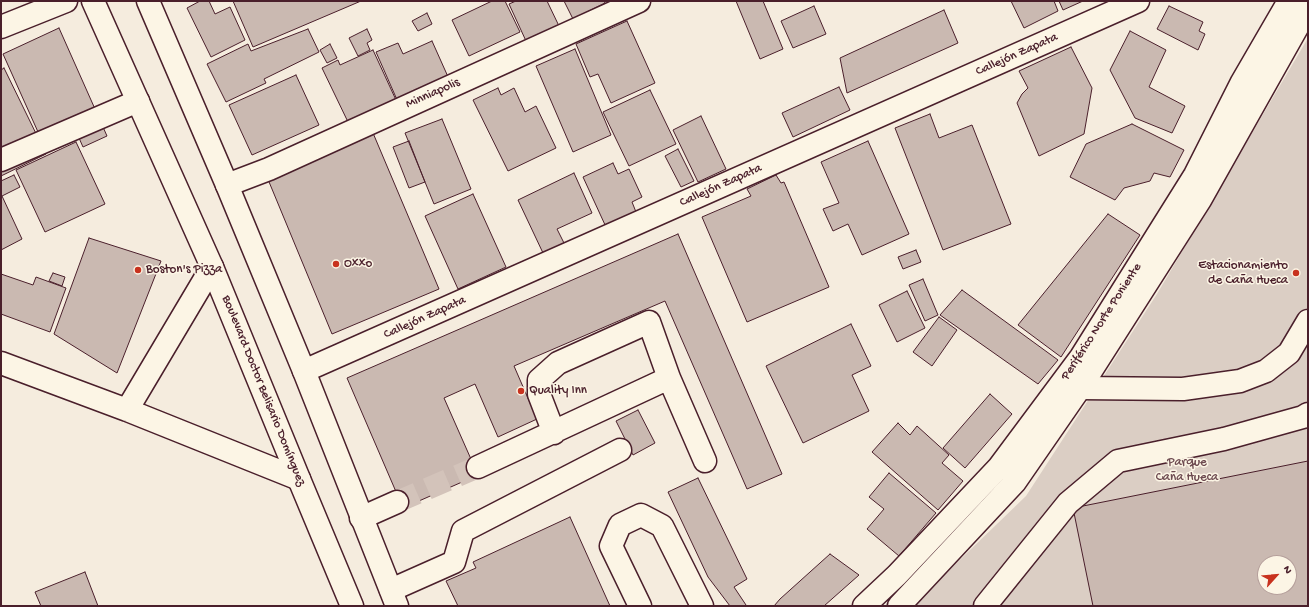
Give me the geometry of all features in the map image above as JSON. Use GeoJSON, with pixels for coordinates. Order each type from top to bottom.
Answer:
{"type":"FeatureCollection","features":[{"type":"Feature","properties":{"kind":"main road"},"geometry":{"type":"LineString","coordinates":[[1,27],[66,1]]}},
{"type":"Feature","properties":{"kind":"main road","name":"Boulevard Doctor Belisario Domínguez"},"geometry":{"type":"LineString","coordinates":[[93,1],[212,267],[352,606]]}},
{"type":"Feature","properties":{"kind":"main road"},"geometry":{"type":"LineString","coordinates":[[148,1],[227,185],[304,371],[394,598],[454,562],[463,531],[620,450]]}},
{"type":"Feature","properties":{"kind":"main road","name":"Minniapolis"},"geometry":{"type":"LineString","coordinates":[[227,185],[269,169],[639,1]]}},
{"type":"Feature","properties":{"kind":"main road","name":"Callejón Zapata"},"geometry":{"type":"LineString","coordinates":[[304,371],[1138,1]]}},
{"type":"Feature","properties":{"kind":"main road","name":"Periférico Norte Poniente"},"geometry":{"type":"LineString","coordinates":[[864,606],[897,575],[999,467],[1081,357],[1195,175],[1242,82],[1286,7],[1288,1]]}},
{"type":"Feature","properties":{"kind":"main road","name":"Periférico Norte Poniente"},"geometry":{"type":"LineString","coordinates":[[899,606],[1016,482],[1080,388],[1200,200],[1308,8]]}},
{"type":"Feature","properties":{"kind":"main road"},"geometry":{"type":"LineString","coordinates":[[1,160],[138,101]]}},
{"type":"Feature","properties":{"kind":"main road"},"geometry":{"type":"LineString","coordinates":[[127,410],[212,267]]}},
{"type":"Feature","properties":{"kind":"main road"},"geometry":{"type":"LineString","coordinates":[[1080,388],[1183,389],[1240,381],[1266,371],[1289,353],[1308,320]]}},
{"type":"Feature","properties":{"kind":"main road"},"geometry":{"type":"LineString","coordinates":[[554,432],[539,394],[539,380],[558,363],[649,322],[669,378],[705,461]]}},
{"type":"Feature","properties":{"kind":"main road"},"geometry":{"type":"LineString","coordinates":[[1,363],[127,410],[299,479]]}},
{"type":"Feature","properties":{"kind":"main road"},"geometry":{"type":"LineString","coordinates":[[478,467],[669,378]]}},
{"type":"Feature","properties":{"kind":"main road"},"geometry":{"type":"LineString","coordinates":[[985,606],[1068,503],[1118,461],[1224,439],[1303,417],[1308,414]]}},
{"type":"Feature","properties":{"kind":"main road"},"geometry":{"type":"LineString","coordinates":[[361,518],[397,502]]}},
{"type":"Feature","properties":{"kind":"main road"},"geometry":{"type":"LineString","coordinates":[[640,606],[611,546],[620,525],[641,515],[662,526],[702,606]]}},
{"type":"Feature","properties":{"kind":"green space","name":"Parque Caña Hueca"},"geometry":{"type":"Polygon","coordinates":[[[1308,38],[1308,606],[912,606],[1026,496],[1157,294],[1308,38]]]}},
{"type":"Feature","properties":{"kind":"building"},"geometry":{"type":"Polygon","coordinates":[[[200,1],[209,1],[215,14],[230,7],[245,40],[211,57],[187,8],[200,1]]]}},
{"type":"Feature","properties":{"kind":"building"},"geometry":{"type":"Polygon","coordinates":[[[233,1],[361,1],[253,47],[233,1]]]}},
{"type":"Feature","properties":{"kind":"building"},"geometry":{"type":"Polygon","coordinates":[[[492,1],[505,1],[520,32],[469,56],[452,20],[492,1]]]}},
{"type":"Feature","properties":{"kind":"building"},"geometry":{"type":"Polygon","coordinates":[[[516,1],[547,1],[559,26],[526,41],[509,4],[516,1]]]}},
{"type":"Feature","properties":{"kind":"building"},"geometry":{"type":"Polygon","coordinates":[[[564,1],[604,1],[605,3],[573,19],[564,1]]]}},
{"type":"Feature","properties":{"kind":"building"},"geometry":{"type":"Polygon","coordinates":[[[736,1],[763,1],[783,49],[760,59],[736,1]]]}},
{"type":"Feature","properties":{"kind":"building"},"geometry":{"type":"Polygon","coordinates":[[[1011,1],[1054,1],[1058,11],[1024,28],[1011,1]]]}},
{"type":"Feature","properties":{"kind":"building"},"geometry":{"type":"Polygon","coordinates":[[[1059,1],[1083,1],[1063,10],[1059,1]]]}},
{"type":"Feature","properties":{"kind":"building"},"geometry":{"type":"Polygon","coordinates":[[[814,6],[826,34],[793,48],[781,21],[814,6]]]}},
{"type":"Feature","properties":{"kind":"building"},"geometry":{"type":"Polygon","coordinates":[[[1169,6],[1203,22],[1199,31],[1205,34],[1198,50],[1157,29],[1169,6]]]}},
{"type":"Feature","properties":{"kind":"building"},"geometry":{"type":"Polygon","coordinates":[[[944,10],[958,43],[847,93],[840,58],[944,10]]]}},
{"type":"Feature","properties":{"kind":"building"},"geometry":{"type":"Polygon","coordinates":[[[427,13],[432,24],[418,31],[412,21],[427,13]]]}},
{"type":"Feature","properties":{"kind":"building"},"geometry":{"type":"Polygon","coordinates":[[[627,21],[655,83],[611,103],[598,74],[590,77],[576,44],[627,21]]]}},
{"type":"Feature","properties":{"kind":"building"},"geometry":{"type":"Polygon","coordinates":[[[59,28],[107,136],[83,147],[79,138],[47,152],[3,54],[59,28]]]}},
{"type":"Feature","properties":{"kind":"building"},"geometry":{"type":"Polygon","coordinates":[[[308,29],[319,52],[264,79],[266,83],[226,102],[207,64],[248,44],[251,51],[308,29]]]}},
{"type":"Feature","properties":{"kind":"building"},"geometry":{"type":"Polygon","coordinates":[[[367,29],[372,40],[367,43],[370,50],[358,56],[349,38],[367,29]]]}},
{"type":"Feature","properties":{"kind":"building"},"geometry":{"type":"Polygon","coordinates":[[[1130,31],[1166,50],[1149,87],[1185,106],[1172,133],[1135,118],[1110,70],[1130,31]]]}},
{"type":"Feature","properties":{"kind":"building"},"geometry":{"type":"Polygon","coordinates":[[[432,41],[449,79],[398,102],[376,52],[398,43],[403,54],[432,41]]]}},
{"type":"Feature","properties":{"kind":"building"},"geometry":{"type":"Polygon","coordinates":[[[330,44],[337,58],[327,63],[320,50],[330,44]]]}},
{"type":"Feature","properties":{"kind":"building"},"geometry":{"type":"Polygon","coordinates":[[[1071,47],[1092,88],[1084,134],[1039,156],[1017,103],[1022,94],[1028,88],[1019,71],[1071,47]]]}},
{"type":"Feature","properties":{"kind":"building"},"geometry":{"type":"Polygon","coordinates":[[[575,49],[611,135],[573,152],[536,66],[575,49]]]}},
{"type":"Feature","properties":{"kind":"building"},"geometry":{"type":"Polygon","coordinates":[[[373,50],[396,100],[348,122],[322,68],[338,60],[340,65],[373,50]]]}},
{"type":"Feature","properties":{"kind":"building"},"geometry":{"type":"Polygon","coordinates":[[[4,68],[46,154],[1,176],[1,70],[4,68]]]}},
{"type":"Feature","properties":{"kind":"building"},"geometry":{"type":"Polygon","coordinates":[[[296,75],[319,125],[252,155],[229,105],[296,75]]]}},
{"type":"Feature","properties":{"kind":"building"},"geometry":{"type":"Polygon","coordinates":[[[839,87],[850,110],[793,137],[782,113],[839,87]]]}},
{"type":"Feature","properties":{"kind":"building"},"geometry":{"type":"Polygon","coordinates":[[[498,88],[501,95],[514,88],[525,112],[536,106],[556,148],[508,171],[473,100],[498,88]]]}},
{"type":"Feature","properties":{"kind":"building"},"geometry":{"type":"Polygon","coordinates":[[[650,90],[676,144],[629,166],[603,112],[650,90]]]}},
{"type":"Feature","properties":{"kind":"building"},"geometry":{"type":"Polygon","coordinates":[[[930,114],[939,138],[972,125],[1011,224],[943,250],[895,128],[930,114]]]}},
{"type":"Feature","properties":{"kind":"building"},"geometry":{"type":"Polygon","coordinates":[[[701,116],[726,169],[698,182],[673,130],[701,116]]]}},
{"type":"Feature","properties":{"kind":"building"},"geometry":{"type":"Polygon","coordinates":[[[442,119],[471,189],[434,204],[405,133],[442,119]]]}},
{"type":"Feature","properties":{"kind":"building"},"geometry":{"type":"Polygon","coordinates":[[[1132,124],[1184,150],[1170,177],[1154,173],[1150,181],[1124,188],[1115,200],[1070,177],[1086,144],[1132,124]]]}},
{"type":"Feature","properties":{"kind":"building"},"geometry":{"type":"Polygon","coordinates":[[[373,133],[439,289],[332,334],[267,177],[373,133]]]}},
{"type":"Feature","properties":{"kind":"building"},"geometry":{"type":"Polygon","coordinates":[[[409,141],[425,182],[409,188],[393,147],[409,141]]]}},
{"type":"Feature","properties":{"kind":"building"},"geometry":{"type":"Polygon","coordinates":[[[868,141],[909,234],[862,255],[848,224],[833,231],[823,209],[839,203],[821,162],[868,141]]]}},
{"type":"Feature","properties":{"kind":"building"},"geometry":{"type":"Polygon","coordinates":[[[76,142],[105,204],[45,232],[16,170],[76,142]]]}},
{"type":"Feature","properties":{"kind":"building"},"geometry":{"type":"Polygon","coordinates":[[[678,149],[694,181],[681,187],[665,156],[678,149]]]}},
{"type":"Feature","properties":{"kind":"building"},"geometry":{"type":"Polygon","coordinates":[[[613,163],[618,174],[629,169],[642,197],[632,202],[636,212],[606,227],[583,177],[613,163]]]}},
{"type":"Feature","properties":{"kind":"building"},"geometry":{"type":"Polygon","coordinates":[[[574,173],[592,213],[557,229],[564,243],[543,253],[518,200],[574,173]]]}},
{"type":"Feature","properties":{"kind":"building"},"geometry":{"type":"Polygon","coordinates":[[[14,175],[20,187],[2,196],[22,239],[1,250],[1,181],[14,175]]]}},
{"type":"Feature","properties":{"kind":"building"},"geometry":{"type":"Polygon","coordinates":[[[776,175],[781,183],[784,182],[829,287],[747,322],[702,217],[751,196],[747,189],[776,175]]]}},
{"type":"Feature","properties":{"kind":"building"},"geometry":{"type":"Polygon","coordinates":[[[473,194],[506,267],[458,289],[425,216],[473,194]]]}},
{"type":"Feature","properties":{"kind":"building"},"geometry":{"type":"Polygon","coordinates":[[[1108,214],[1140,235],[1061,357],[1018,325],[1108,214]]]}},
{"type":"Feature","properties":{"kind":"building"},"geometry":{"type":"Polygon","coordinates":[[[678,234],[782,474],[747,489],[665,301],[514,366],[537,419],[498,437],[475,384],[444,398],[478,475],[403,508],[347,378],[678,234]]]}},
{"type":"Feature","properties":{"kind":"building"},"geometry":{"type":"Polygon","coordinates":[[[89,238],[161,261],[117,373],[54,334],[89,238]]]}},
{"type":"Feature","properties":{"kind":"building"},"geometry":{"type":"Polygon","coordinates":[[[916,250],[921,262],[903,269],[898,257],[916,250]]]}},
{"type":"Feature","properties":{"kind":"building"},"geometry":{"type":"Polygon","coordinates":[[[53,273],[65,277],[62,286],[49,281],[53,273]]]}},
{"type":"Feature","properties":{"kind":"building"},"geometry":{"type":"Polygon","coordinates":[[[1,274],[33,285],[36,277],[66,288],[50,332],[1,314],[1,274]]]}},
{"type":"Feature","properties":{"kind":"building"},"geometry":{"type":"Polygon","coordinates":[[[923,279],[938,315],[925,321],[909,285],[923,279]]]}},
{"type":"Feature","properties":{"kind":"building"},"geometry":{"type":"Polygon","coordinates":[[[962,290],[1058,360],[1038,384],[940,315],[962,290]]]}},
{"type":"Feature","properties":{"kind":"building"},"geometry":{"type":"Polygon","coordinates":[[[907,291],[925,328],[897,342],[879,305],[907,291]]]}},
{"type":"Feature","properties":{"kind":"building"},"geometry":{"type":"Polygon","coordinates":[[[939,317],[957,330],[932,366],[913,352],[939,317]]]}},
{"type":"Feature","properties":{"kind":"building"},"geometry":{"type":"Polygon","coordinates":[[[851,324],[871,366],[852,375],[869,411],[803,443],[766,366],[851,324]]]}},
{"type":"Feature","properties":{"kind":"building"},"geometry":{"type":"Polygon","coordinates":[[[990,394],[1012,414],[965,468],[943,448],[990,394]]]}},
{"type":"Feature","properties":{"kind":"building"},"geometry":{"type":"Polygon","coordinates":[[[638,410],[655,443],[633,455],[616,421],[638,410]]]}},
{"type":"Feature","properties":{"kind":"building"},"geometry":{"type":"Polygon","coordinates":[[[898,423],[910,435],[917,426],[949,455],[942,463],[963,481],[938,510],[872,452],[898,423]]]}},
{"type":"Feature","properties":{"kind":"building"},"geometry":{"type":"Polygon","coordinates":[[[1308,461],[1308,606],[1093,606],[1073,508],[1308,461]]]}},
{"type":"Feature","properties":{"kind":"building"},"geometry":{"type":"Polygon","coordinates":[[[889,473],[936,513],[899,556],[867,529],[884,509],[869,497],[889,473]]]}},
{"type":"Feature","properties":{"kind":"building"},"geometry":{"type":"Polygon","coordinates":[[[698,478],[747,579],[734,587],[746,605],[745,606],[730,606],[708,577],[668,492],[698,478]]]}},
{"type":"Feature","properties":{"kind":"building"},"geometry":{"type":"Polygon","coordinates":[[[570,517],[610,606],[458,606],[446,581],[476,568],[473,562],[570,517]]]}},
{"type":"Feature","properties":{"kind":"building"},"geometry":{"type":"Polygon","coordinates":[[[830,554],[859,575],[824,606],[774,606],[780,599],[830,554]]]}},
{"type":"Feature","properties":{"kind":"building"},"geometry":{"type":"Polygon","coordinates":[[[85,572],[98,606],[41,606],[35,592],[85,572]]]}},
{"type":"Feature","properties":{"kind":"tunnel"},"geometry":{"type":"LineString","coordinates":[[397,502],[478,467]]}},
{"type":"Feature","properties":{"kind":"place","name":"Oxxo"},"geometry":{"type":"Point","coordinates":[336,264]}},
{"type":"Feature","properties":{"kind":"place","name":"Boston's Pizza"},"geometry":{"type":"Point","coordinates":[138,270]}},
{"type":"Feature","properties":{"kind":"place","name":"Estacionamiento de Caña Hueca"},"geometry":{"type":"Point","coordinates":[1296,273]}},
{"type":"Feature","properties":{"kind":"place","name":"Quality Inn"},"geometry":{"type":"Point","coordinates":[521,391]}}]}
